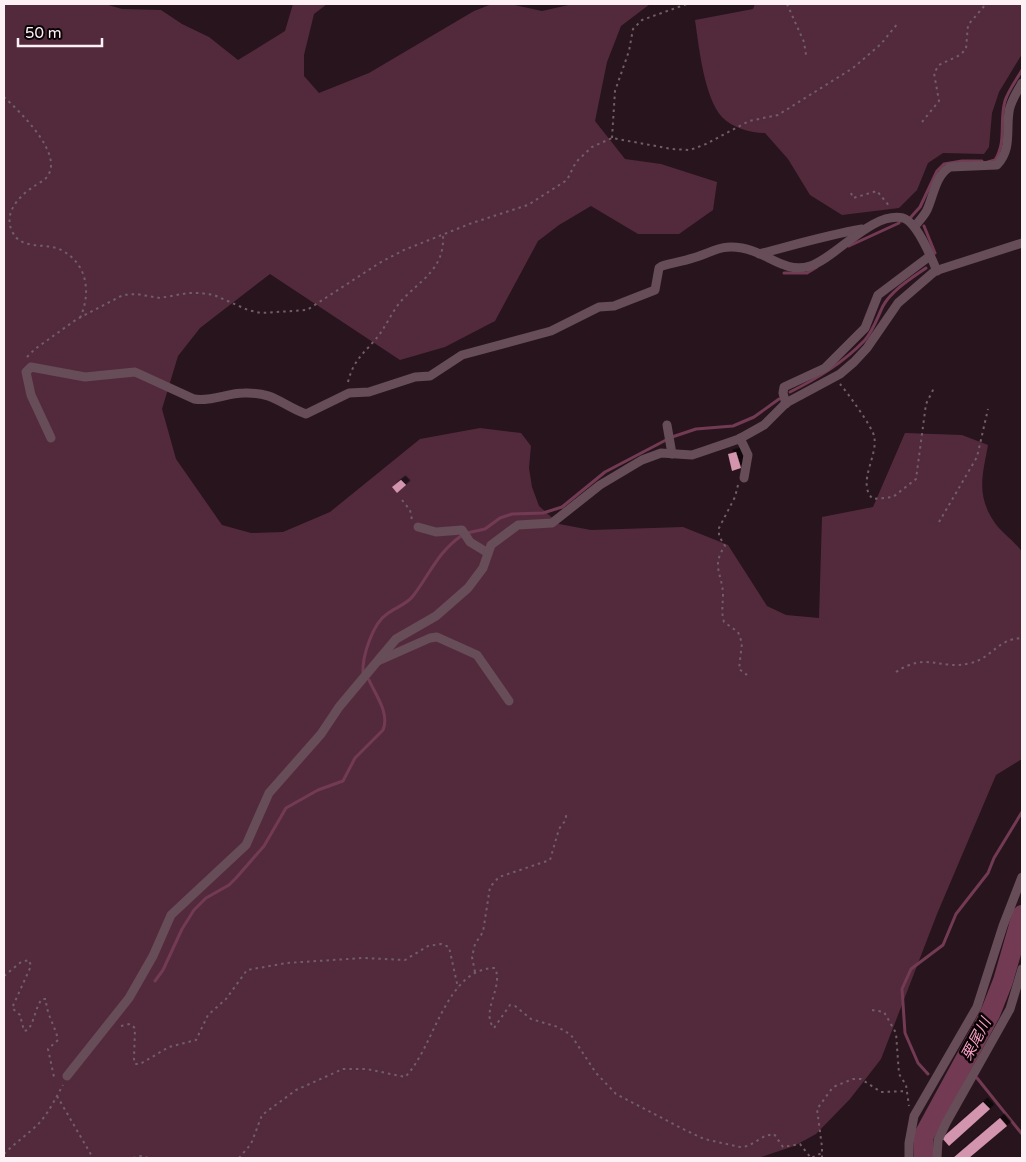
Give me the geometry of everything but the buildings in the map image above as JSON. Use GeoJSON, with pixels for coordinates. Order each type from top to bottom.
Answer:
{"type":"FeatureCollection","features":[{"type":"Feature","properties":{"kind":"street"},"geometry":{"type":"LineString","coordinates":[[915,226],[926,211],[940,176],[946,169],[950,166],[997,165],[1000,162],[1009,137],[1010,106],[1022,83]]}},
{"type":"Feature","properties":{"kind":"street"},"geometry":{"type":"LineString","coordinates":[[759,254],[780,250],[818,237],[866,228],[897,217],[905,218],[915,226],[937,271]]}},
{"type":"Feature","properties":{"kind":"street"},"geometry":{"type":"LineString","coordinates":[[51,438],[31,395],[27,370],[30,367],[85,378],[135,372],[194,399],[204,401],[227,394],[263,394],[278,398],[306,414],[346,394],[369,392],[415,377],[430,376],[462,355],[550,331],[599,307],[614,306],[649,293],[655,290],[659,268],[662,266],[701,256],[720,247],[744,248],[790,268],[812,265],[866,228]]}},
{"type":"Feature","properties":{"kind":"street"},"geometry":{"type":"LineString","coordinates":[[67,1076],[129,998],[153,956],[171,915],[187,897],[246,845],[269,793],[321,734],[339,707],[396,638],[436,616],[452,604],[483,568],[491,545],[518,525],[552,523],[600,485],[642,460],[661,453],[692,455],[740,438],[764,425],[786,404],[833,378],[854,362],[867,348],[898,304],[912,290],[937,271],[1022,243]]}},
{"type":"Feature","properties":{"kind":"street"},"geometry":{"type":"LineString","coordinates":[[786,404],[783,393],[784,387],[825,368],[865,328],[878,295],[930,256]]}},
{"type":"Feature","properties":{"kind":"street"},"geometry":{"type":"LineString","coordinates":[[667,425],[672,454]]}},
{"type":"Feature","properties":{"kind":"street"},"geometry":{"type":"LineString","coordinates":[[740,438],[748,455],[744,478]]}},
{"type":"Feature","properties":{"kind":"street"},"geometry":{"type":"LineString","coordinates":[[418,527],[442,532],[458,529],[470,542],[488,553]]}},
{"type":"Feature","properties":{"kind":"street"},"geometry":{"type":"LineString","coordinates":[[378,662],[430,638],[437,637],[477,655],[509,701]]}},
{"type":"Feature","properties":{"kind":"street"},"geometry":{"type":"LineString","coordinates":[[909,1158],[909,1143],[914,1116],[977,1007],[1000,935],[1022,877]]}},
{"type":"Feature","properties":{"kind":"street"},"geometry":{"type":"LineString","coordinates":[[937,1158],[938,1140],[1010,1009],[1022,969]]}},
{"type":"Feature","properties":{"kind":"path"},"geometry":{"type":"LineString","coordinates":[[612,138],[615,91],[629,51],[633,29],[642,20],[688,4]]}},
{"type":"Feature","properties":{"kind":"path"},"geometry":{"type":"LineString","coordinates":[[726,4],[737,4]]}},
{"type":"Feature","properties":{"kind":"path"},"geometry":{"type":"LineString","coordinates":[[787,4],[804,42],[806,55]]}},
{"type":"Feature","properties":{"kind":"path"},"geometry":{"type":"LineString","coordinates":[[922,122],[939,101],[934,73],[939,65],[960,55],[966,49],[968,25],[986,4]]}},
{"type":"Feature","properties":{"kind":"path"},"geometry":{"type":"LineString","coordinates":[[27,370],[24,364],[28,355],[80,318],[122,295],[136,294],[160,298],[200,293],[214,295],[248,310],[261,313],[302,312],[322,302],[381,262],[443,235],[533,202],[567,180],[576,162],[592,147],[612,138],[672,150],[690,150],[706,144],[749,121],[778,115],[843,75],[881,44],[898,24]]}},
{"type":"Feature","properties":{"kind":"path"},"geometry":{"type":"LineString","coordinates":[[4,98],[22,114],[39,135],[51,163],[45,180],[35,185],[13,205],[9,219],[12,232],[18,239],[28,245],[50,246],[63,251],[79,267],[87,284],[84,310],[80,318]]}},
{"type":"Feature","properties":{"kind":"path"},"geometry":{"type":"LineString","coordinates":[[851,193],[853,198],[877,191],[897,217]]}},
{"type":"Feature","properties":{"kind":"path"},"geometry":{"type":"LineString","coordinates":[[346,394],[351,370],[360,354],[377,337],[401,301],[434,270],[443,247],[443,235]]}},
{"type":"Feature","properties":{"kind":"path"},"geometry":{"type":"LineString","coordinates":[[833,378],[852,399],[874,433],[875,447],[867,480],[868,494],[873,499],[893,496],[916,479],[926,404],[934,388]]}},
{"type":"Feature","properties":{"kind":"path"},"geometry":{"type":"LineString","coordinates":[[939,522],[977,457],[988,409]]}},
{"type":"Feature","properties":{"kind":"path"},"geometry":{"type":"LineString","coordinates":[[744,478],[738,484],[734,498],[719,528],[719,536],[725,546],[718,555],[717,566],[723,589],[724,622],[738,632],[742,649],[739,669],[748,675]]}},
{"type":"Feature","properties":{"kind":"path"},"geometry":{"type":"LineString","coordinates":[[402,500],[410,510],[413,524],[418,527]]}},
{"type":"Feature","properties":{"kind":"path"},"geometry":{"type":"LineString","coordinates":[[896,672],[910,663],[918,661],[958,666],[974,663],[986,657],[1006,640],[1022,638]]}},
{"type":"Feature","properties":{"kind":"path"},"geometry":{"type":"LineString","coordinates":[[475,973],[472,957],[475,944],[483,932],[490,887],[499,877],[550,860],[559,829],[565,821],[568,812]]}},
{"type":"Feature","properties":{"kind":"path"},"geometry":{"type":"LineString","coordinates":[[106,1028],[130,1024],[135,1028],[134,1059],[135,1064],[140,1064],[169,1047],[196,1040],[208,1015],[226,999],[247,970],[287,964],[364,958],[405,960],[428,946],[440,944],[449,947],[458,990]]}},
{"type":"Feature","properties":{"kind":"path"},"geometry":{"type":"LineString","coordinates":[[4,976],[21,962],[29,960],[31,966],[12,1008],[20,1015],[24,1031],[28,1030],[33,1023],[39,1003],[42,999],[46,999],[46,1010],[56,1029],[58,1040],[48,1049],[50,1065],[54,1077],[67,1076]]}},
{"type":"Feature","properties":{"kind":"path"},"geometry":{"type":"LineString","coordinates":[[239,1158],[251,1144],[262,1115],[296,1090],[343,1069],[367,1069],[405,1077],[415,1067],[444,1007],[475,973],[487,968],[495,968],[498,973],[496,991],[489,1017],[494,1028],[510,1006],[515,1006],[531,1019],[558,1027],[571,1035],[596,1072],[616,1094],[704,1139],[740,1147],[748,1146],[765,1136],[774,1134],[783,1147],[800,1144],[811,1158],[822,1152]]}},
{"type":"Feature","properties":{"kind":"path"},"geometry":{"type":"LineString","coordinates":[[872,1010],[884,1012],[896,1033],[899,1074],[906,1085],[907,1106],[919,1108]]}},
{"type":"Feature","properties":{"kind":"path"},"geometry":{"type":"LineString","coordinates":[[4,1154],[17,1140],[35,1128],[57,1096],[67,1076]]}},
{"type":"Feature","properties":{"kind":"path"},"geometry":{"type":"LineString","coordinates":[[822,1158],[818,1108],[833,1087],[844,1081],[861,1079],[881,1092],[907,1091]]}},
{"type":"Feature","properties":{"kind":"path"},"geometry":{"type":"LineString","coordinates":[[57,1096],[93,1158]]}},
{"type":"Feature","properties":{"kind":"path"},"geometry":{"type":"LineString","coordinates":[[133,1158],[140,1156],[148,1158]]}},
{"type":"Feature","properties":{"kind":"shaded area"},"geometry":{"type":"Polygon","coordinates":[[[4,4],[105,4],[122,9],[161,10],[182,24],[209,37],[238,60],[285,31],[293,4],[327,4],[314,14],[304,55],[304,76],[319,93],[369,73],[474,11],[492,4],[510,4],[542,11],[573,4],[650,4],[621,26],[607,62],[595,121],[625,159],[661,164],[717,182],[713,210],[679,234],[638,234],[591,206],[559,225],[538,241],[495,321],[445,347],[400,360],[270,274],[200,328],[178,356],[162,409],[176,459],[222,525],[251,533],[283,532],[330,512],[420,439],[480,428],[521,433],[531,446],[529,468],[532,487],[539,506],[559,524],[591,530],[683,527],[728,545],[767,606],[786,615],[819,618],[822,517],[873,507],[905,433],[962,435],[988,445],[982,483],[984,501],[996,524],[1022,552],[1022,759],[996,775],[937,914],[881,1059],[850,1099],[816,1134],[794,1146],[758,1158],[4,1158],[4,4]]]}},
{"type":"Feature","properties":{"kind":"shaded area"},"geometry":{"type":"Polygon","coordinates":[[[755,4],[1022,4],[1022,54],[999,92],[992,113],[989,147],[984,154],[943,153],[928,163],[917,190],[899,208],[842,215],[810,195],[788,159],[765,133],[748,131],[726,121],[716,108],[711,97],[703,71],[695,20],[753,9],[755,4]]]}},
{"type":"Feature","properties":{"kind":"waterway"},"geometry":{"type":"LineString","coordinates":[[988,162],[995,160],[999,153],[1005,101],[1022,70]]}},
{"type":"Feature","properties":{"kind":"waterway"},"geometry":{"type":"LineString","coordinates":[[911,217],[920,207],[937,171],[944,164],[962,161],[982,161]]}},
{"type":"Feature","properties":{"kind":"waterway"},"geometry":{"type":"LineString","coordinates":[[849,246],[899,223]]}},
{"type":"Feature","properties":{"kind":"waterway"},"geometry":{"type":"LineString","coordinates":[[924,226],[935,253]]}},
{"type":"Feature","properties":{"kind":"waterway"},"geometry":{"type":"LineString","coordinates":[[784,273],[807,273],[817,267]]}},
{"type":"Feature","properties":{"kind":"waterway"},"geometry":{"type":"LineString","coordinates":[[790,392],[830,369],[857,348],[868,336],[887,300],[926,268]]}},
{"type":"Feature","properties":{"kind":"waterway"},"geometry":{"type":"LineString","coordinates":[[672,437],[696,429],[733,426],[754,417],[779,399]]}},
{"type":"Feature","properties":{"kind":"waterway"},"geometry":{"type":"LineString","coordinates":[[467,533],[485,529],[500,518],[512,514],[543,513],[562,507],[605,472],[666,440]]}},
{"type":"Feature","properties":{"kind":"waterway"},"geometry":{"type":"LineString","coordinates":[[363,673],[364,658],[369,640],[382,618],[410,599],[446,549],[461,536]]}},
{"type":"Feature","properties":{"kind":"waterway"},"geometry":{"type":"LineString","coordinates":[[155,981],[163,970],[182,929],[194,910],[206,898],[229,885],[236,878],[264,846],[286,808],[318,790],[343,781],[355,758],[383,730],[385,717],[378,697],[369,680]]}},
{"type":"Feature","properties":{"kind":"waterway"},"geometry":{"type":"LineString","coordinates":[[928,1074],[918,1063],[905,1033],[902,989],[911,969],[943,945],[956,914],[988,873],[994,858],[1022,812]]}},
{"type":"Feature","properties":{"kind":"waterway","name":"栗尾川"},"geometry":{"type":"LineString","coordinates":[[924,1158],[923,1137],[990,1014],[1003,981],[1022,915]]}},
{"type":"Feature","properties":{"kind":"waterway"},"geometry":{"type":"LineString","coordinates":[[977,1078],[1022,1134]]}}]}
